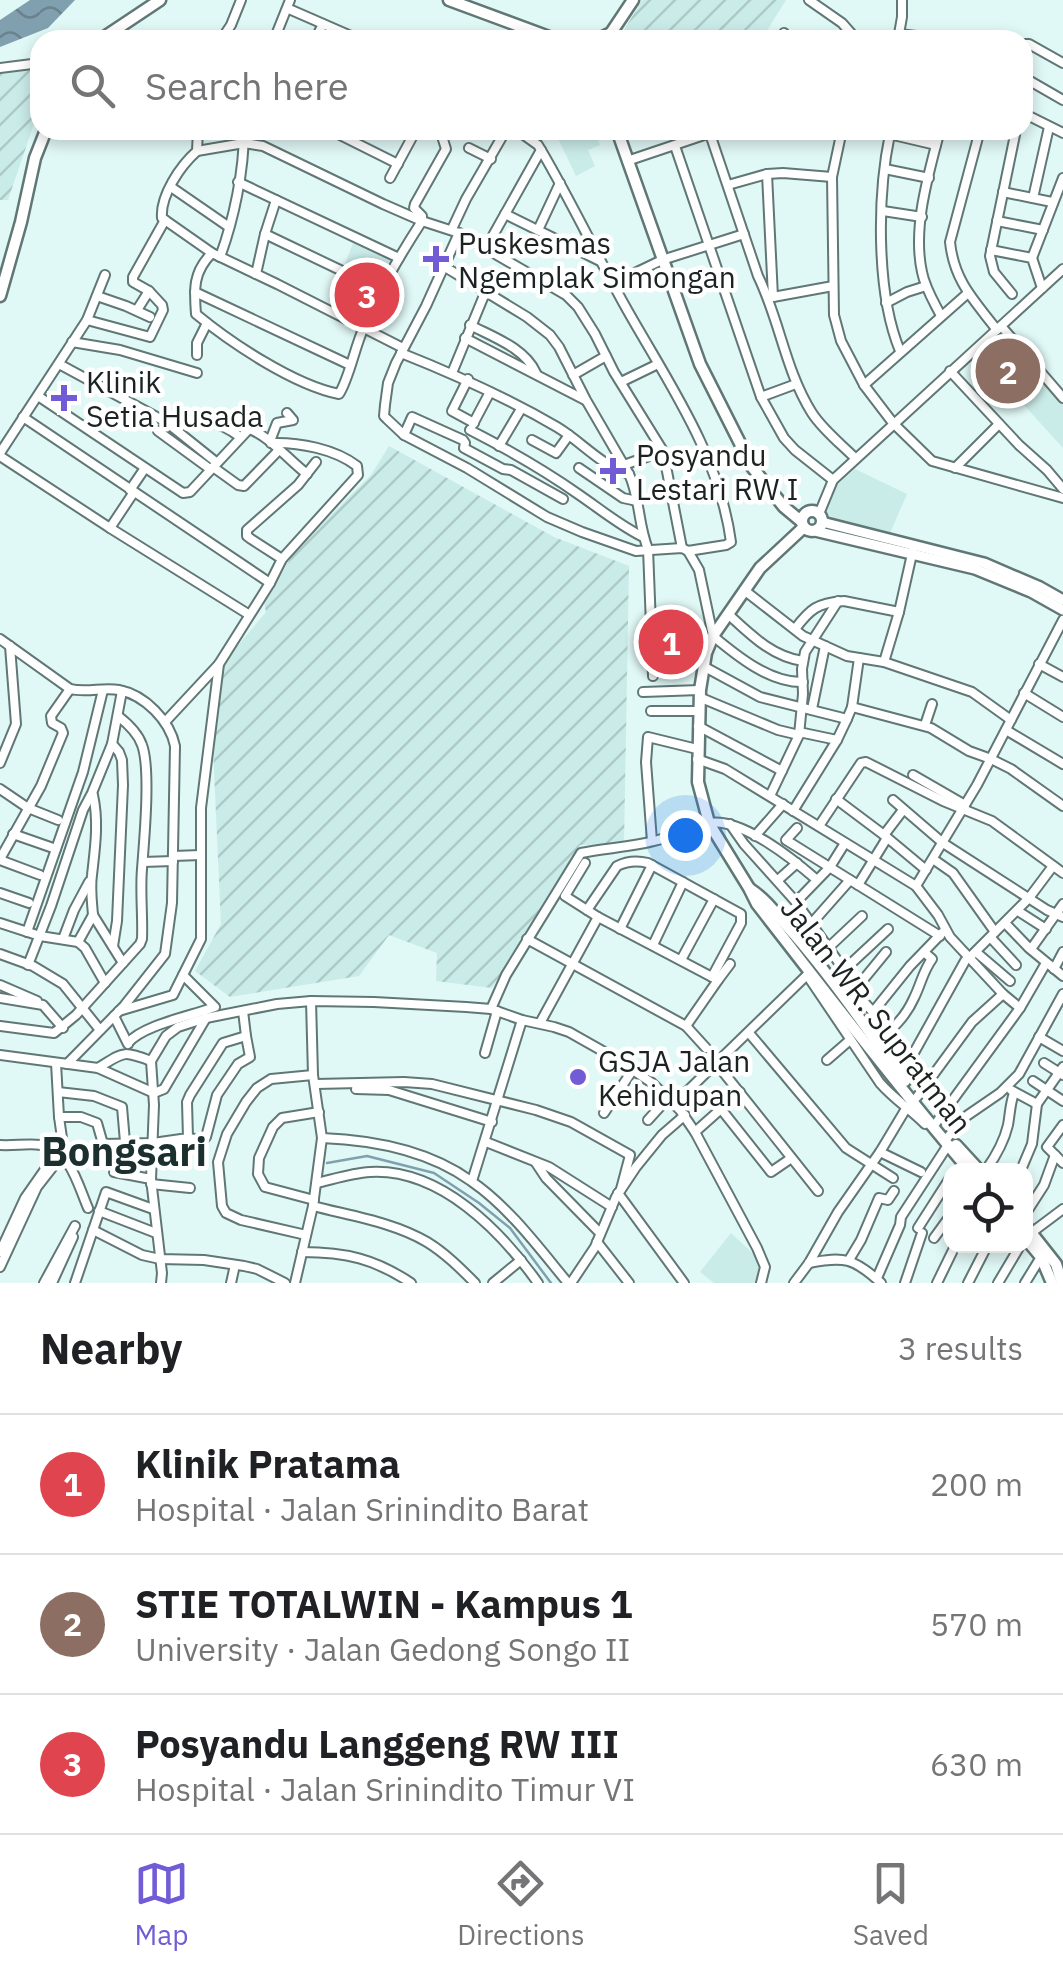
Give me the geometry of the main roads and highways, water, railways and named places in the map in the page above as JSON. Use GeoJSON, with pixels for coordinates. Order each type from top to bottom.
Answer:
{"type":"FeatureCollection","features":[{"type":"Feature","properties":{"kind":"main road"},"geometry":{"type":"LineString","coordinates":[[115,30],[160,0]]}},
{"type":"Feature","properties":{"kind":"main road"},"geometry":{"type":"LineString","coordinates":[[450,0],[525,30]]}},
{"type":"Feature","properties":{"kind":"main road"},"geometry":{"type":"LineString","coordinates":[[614,30],[634,0]]}},
{"type":"Feature","properties":{"kind":"main road"},"geometry":{"type":"LineString","coordinates":[[0,296],[42,140]]}},
{"type":"Feature","properties":{"kind":"main road","name":"Jalan WR. Supratman"},"geometry":{"type":"LineString","coordinates":[[620,140],[700,364],[752,467],[784,507],[812,523],[760,568],[713,636],[706,653],[697,754],[698,782],[709,822],[757,904],[878,1040],[936,1128]]}},
{"type":"Feature","properties":{"kind":"main road","name":"Jalan WR. Supratman"},"geometry":{"type":"LineString","coordinates":[[749,888],[764,899],[814,957],[878,1040],[936,1128],[975,1163]]}},
{"type":"Feature","properties":{"kind":"main road","name":"Jalan WR. Supratman"},"geometry":{"type":"LineString","coordinates":[[948,1141],[960,1163]]}},
{"type":"Feature","properties":{"kind":"main road"},"geometry":{"type":"LineString","coordinates":[[1033,1240],[1056,1264],[1062,1283]]}},
{"type":"Feature","properties":{"kind":"main road"},"geometry":{"type":"LineString","coordinates":[[1033,1244],[1052,1283]]}},
{"type":"Feature","properties":{"kind":"water"},"geometry":{"type":"Polygon","coordinates":[[[30,0],[75,0],[48,28],[30,30],[30,35],[0,47],[0,20],[30,0]]]}},
{"type":"Feature","properties":{"kind":"waterway"},"geometry":{"type":"LineString","coordinates":[[327,1163],[367,1156],[434,1173],[510,1228],[551,1283]]}},
{"type":"Feature","properties":{"kind":"place","name":"Puskesmas Ngemplak Simongan"},"geometry":{"type":"Point","coordinates":[436,259]}},
{"type":"Feature","properties":{"kind":"place","name":"Posyandu Langgeng RW III"},"geometry":{"type":"Point","coordinates":[367,295]}},
{"type":"Feature","properties":{"kind":"place","name":"STIE TOTALWIN - Kampus 1"},"geometry":{"type":"Point","coordinates":[1008,371]}},
{"type":"Feature","properties":{"kind":"place","name":"Klinik Setia Husada"},"geometry":{"type":"Point","coordinates":[64,398]}},
{"type":"Feature","properties":{"kind":"place","name":"Posyandu Lestari RW I"},"geometry":{"type":"Point","coordinates":[613,471]}},
{"type":"Feature","properties":{"kind":"place","name":"Klinik Pratama"},"geometry":{"type":"Point","coordinates":[671,642]}},
{"type":"Feature","properties":{"kind":"place","name":"GSJA Jalan Kehidupan"},"geometry":{"type":"Point","coordinates":[578,1077]}},
{"type":"Feature","properties":{"kind":"district","name":"Bongsari"},"geometry":{"type":"Point","coordinates":[124,1151]}}]}
